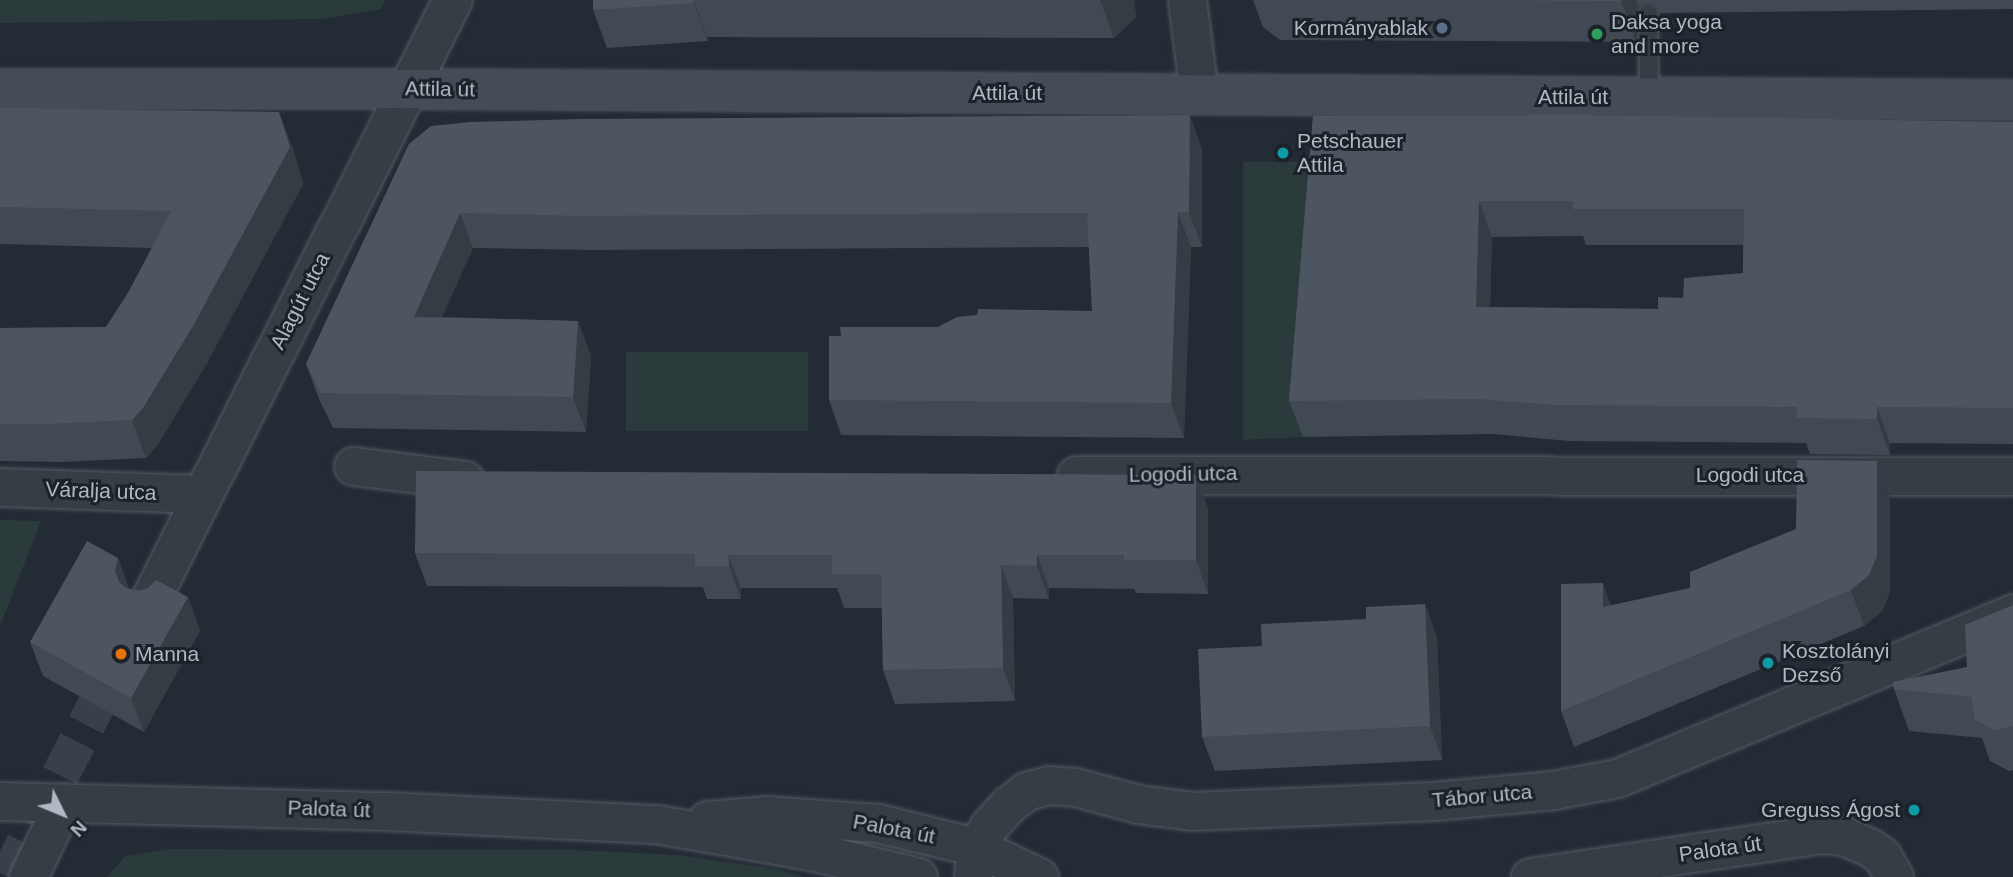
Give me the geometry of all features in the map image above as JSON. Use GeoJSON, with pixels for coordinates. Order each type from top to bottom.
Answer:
{"type":"FeatureCollection","features":[{"type":"Feature","properties":{"kind":"main road","name":"Attila út"},"geometry":{"type":"LineString","coordinates":[[0,89],[407,89],[2013,100]]}},
{"type":"Feature","properties":{"kind":"street","name":"Alagút utca"},"geometry":{"type":"LineString","coordinates":[[149,603],[453,0]]}},
{"type":"Feature","properties":{"kind":"street"},"geometry":{"type":"LineString","coordinates":[[1187,0],[1199,94]]}},
{"type":"Feature","properties":{"kind":"street"},"geometry":{"type":"LineString","coordinates":[[353,466],[471,481],[498,481]]}},
{"type":"Feature","properties":{"kind":"street","name":"Logodi utca"},"geometry":{"type":"LineString","coordinates":[[1048,475],[2013,476]]}},
{"type":"Feature","properties":{"kind":"street","name":"Váralja utca"},"geometry":{"type":"LineString","coordinates":[[0,488],[203,494]]}},
{"type":"Feature","properties":{"kind":"street","name":"Tábor utca"},"geometry":{"type":"LineString","coordinates":[[974,862],[1008,805],[1026,791],[1048,785],[1075,787],[1139,804],[1192,811],[1433,800],[1553,790],[1617,778],[2013,613]]}},
{"type":"Feature","properties":{"kind":"street","name":"Palota út"},"geometry":{"type":"LineString","coordinates":[[0,801],[387,811],[657,824],[814,852],[918,877]]}},
{"type":"Feature","properties":{"kind":"street"},"geometry":{"type":"LineString","coordinates":[[28,877],[64,802]]}},
{"type":"Feature","properties":{"kind":"street","name":"Palota út"},"geometry":{"type":"LineString","coordinates":[[657,824],[766,815],[878,823],[974,862],[1039,877]]}},
{"type":"Feature","properties":{"kind":"street","name":"Palota út"},"geometry":{"type":"LineString","coordinates":[[1530,877],[1822,834],[1844,836],[1871,848],[1882,856],[1894,877]]}},
{"type":"Feature","properties":{"kind":"lane"},"geometry":{"type":"LineString","coordinates":[[1648,13],[1649,97]]}},
{"type":"Feature","properties":{"kind":"shaded area"},"geometry":{"type":"Polygon","coordinates":[[[0,0],[385,0],[381,9],[322,19],[0,23],[0,0]]]}},
{"type":"Feature","properties":{"kind":"shaded area"},"geometry":{"type":"Polygon","coordinates":[[[1243,162],[1326,162],[1303,437],[1243,440],[1243,162]]]}},
{"type":"Feature","properties":{"kind":"shaded area"},"geometry":{"type":"Polygon","coordinates":[[[626,352],[808,352],[808,431],[626,431],[626,352]]]}},
{"type":"Feature","properties":{"kind":"shaded area"},"geometry":{"type":"Polygon","coordinates":[[[0,520],[41,521],[0,626],[0,520]]]}},
{"type":"Feature","properties":{"kind":"shaded area"},"geometry":{"type":"Polygon","coordinates":[[[171,849],[570,850],[679,855],[775,869],[805,877],[107,877],[125,856],[171,849]]]}},
{"type":"Feature","properties":{"kind":"building"},"geometry":{"type":"Polygon","coordinates":[[[593,0],[693,0],[694,3],[593,10],[593,0]]]}},
{"type":"Feature","properties":{"kind":"building"},"geometry":{"type":"Polygon","coordinates":[[[1470,0],[1621,0],[1621,1],[1470,0]]]}},
{"type":"Feature","properties":{"kind":"building"},"geometry":{"type":"Polygon","coordinates":[[[0,108],[279,112],[290,147],[193,326],[143,408],[132,420],[0,424],[0,328],[106,327],[128,293],[171,211],[0,207],[0,108]]]}},
{"type":"Feature","properties":{"kind":"building"},"geometry":{"type":"Polygon","coordinates":[[[1190,115],[1189,212],[1178,212],[1171,403],[829,400],[829,336],[841,336],[840,327],[938,327],[957,317],[977,315],[978,309],[1092,311],[1087,213],[579,216],[460,213],[414,317],[578,321],[573,397],[321,393],[306,364],[409,144],[431,126],[470,122],[580,119],[1190,115]]]}},
{"type":"Feature","properties":{"kind":"building"},"geometry":{"type":"Polygon","coordinates":[[[1573,115],[2013,122],[2013,408],[1877,407],[1877,419],[1797,418],[1797,407],[1556,405],[1479,399],[1289,401],[1313,116],[1573,115]],[[1479,201],[1476,307],[1658,309],[1658,297],[1683,298],[1684,278],[1743,273],[1744,209],[1573,209],[1573,201],[1479,201]]]}},
{"type":"Feature","properties":{"kind":"building"},"geometry":{"type":"Polygon","coordinates":[[[1797,460],[1877,461],[1877,556],[1869,575],[1851,590],[1561,711],[1561,584],[1603,583],[1603,607],[1690,588],[1690,572],[1796,529],[1797,460]]]}},
{"type":"Feature","properties":{"kind":"building"},"geometry":{"type":"Polygon","coordinates":[[[416,471],[1196,475],[1196,560],[1124,560],[1124,555],[1037,555],[1037,566],[1001,565],[1003,668],[883,670],[881,574],[832,574],[832,555],[728,555],[729,566],[695,566],[695,554],[415,553],[416,471]]]}},
{"type":"Feature","properties":{"kind":"building","name":"Manna"},"geometry":{"type":"Polygon","coordinates":[[[87,541],[118,558],[115,571],[119,582],[126,588],[139,591],[148,588],[156,580],[188,597],[131,698],[30,642],[87,541]]]}},
{"type":"Feature","properties":{"kind":"building"},"geometry":{"type":"Polygon","coordinates":[[[1425,604],[1430,726],[1202,737],[1198,649],[1262,646],[1261,624],[1366,619],[1366,607],[1425,604]]]}},
{"type":"Feature","properties":{"kind":"building"},"geometry":{"type":"Polygon","coordinates":[[[2013,605],[2013,726],[1994,730],[1975,720],[1971,697],[1894,689],[1893,682],[1967,667],[1965,625],[2013,605]]]}},
{"type":"Feature","properties":{"kind":"tunnel"},"geometry":{"type":"LineString","coordinates":[[8,877],[119,661]]}},
{"type":"Feature","properties":{"kind":"place","name":"Kormányablak"},"geometry":{"type":"Point","coordinates":[1442,28]}},
{"type":"Feature","properties":{"kind":"place","name":"Daksa yoga and more"},"geometry":{"type":"Point","coordinates":[1597,34]}},
{"type":"Feature","properties":{"kind":"place","name":"Petschauer Attila"},"geometry":{"type":"Point","coordinates":[1283,153]}},
{"type":"Feature","properties":{"kind":"place","name":"Manna"},"geometry":{"type":"Point","coordinates":[121,654]}},
{"type":"Feature","properties":{"kind":"place","name":"Kosztolányi Dezső"},"geometry":{"type":"Point","coordinates":[1768,663]}},
{"type":"Feature","properties":{"kind":"place","name":"Greguss Ágost"},"geometry":{"type":"Point","coordinates":[1914,810]}}]}
